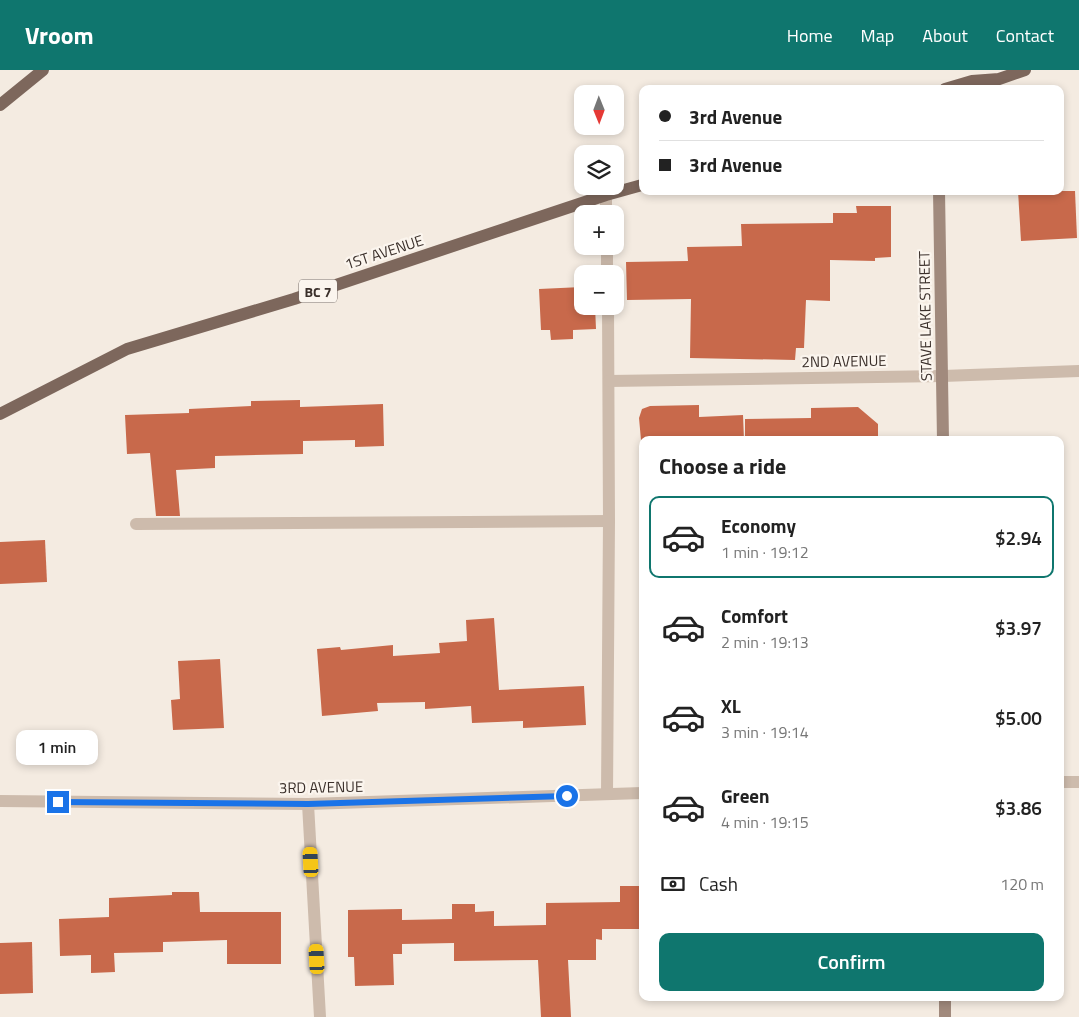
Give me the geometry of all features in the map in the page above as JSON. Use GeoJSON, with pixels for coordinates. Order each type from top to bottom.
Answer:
{"type":"FeatureCollection","features":[{"type":"Feature","properties":{"kind":"main road"},"geometry":{"type":"LineString","coordinates":[[0,106],[43,70]]}},
{"type":"Feature","properties":{"kind":"main road"},"geometry":{"type":"LineString","coordinates":[[958,85],[972,81],[998,78],[1025,70]]}},
{"type":"Feature","properties":{"kind":"main road","name":"1ST AVENUE"},"geometry":{"type":"LineString","coordinates":[[624,190],[639,186]]}},
{"type":"Feature","properties":{"kind":"main road","name":"1ST AVENUE"},"geometry":{"type":"LineString","coordinates":[[0,414],[127,350],[294,299],[606,195]]}},
{"type":"Feature","properties":{"kind":"main road","name":"STAVE LAKE STREET"},"geometry":{"type":"LineString","coordinates":[[939,195],[943,436]]}},
{"type":"Feature","properties":{"kind":"main road"},"geometry":{"type":"LineString","coordinates":[[945,1001],[945,1017]]}},
{"type":"Feature","properties":{"kind":"street"},"geometry":{"type":"LineString","coordinates":[[606,195],[606,205]]}},
{"type":"Feature","properties":{"kind":"street"},"geometry":{"type":"LineString","coordinates":[[607,794],[608,315]]}},
{"type":"Feature","properties":{"kind":"street","name":"2ND AVENUE"},"geometry":{"type":"LineString","coordinates":[[609,381],[943,376],[1079,371]]}},
{"type":"Feature","properties":{"kind":"street"},"geometry":{"type":"LineString","coordinates":[[136,524],[609,520]]}},
{"type":"Feature","properties":{"kind":"street"},"geometry":{"type":"LineString","coordinates":[[1064,782],[1079,782]]}},
{"type":"Feature","properties":{"kind":"street","name":"3RD AVENUE"},"geometry":{"type":"LineString","coordinates":[[0,801],[308,804],[639,793]]}},
{"type":"Feature","properties":{"kind":"street"},"geometry":{"type":"LineString","coordinates":[[308,804],[320,1017]]}},
{"type":"Feature","properties":{"kind":"building"},"geometry":{"type":"Polygon","coordinates":[[[1064,191],[1075,191],[1077,238],[1021,241],[1018,195],[1064,195],[1064,191]]]}},
{"type":"Feature","properties":{"kind":"building"},"geometry":{"type":"Polygon","coordinates":[[[856,206],[891,206],[891,257],[875,258],[875,261],[830,260],[830,301],[806,300],[804,348],[796,348],[795,360],[690,358],[691,299],[627,300],[626,262],[688,261],[687,247],[742,246],[741,224],[833,223],[833,213],[857,213],[856,206]]]}},
{"type":"Feature","properties":{"kind":"building"},"geometry":{"type":"Polygon","coordinates":[[[574,287],[574,315],[595,315],[596,329],[573,330],[573,339],[551,340],[550,330],[541,330],[539,289],[574,287]]]}},
{"type":"Feature","properties":{"kind":"building"},"geometry":{"type":"Polygon","coordinates":[[[300,400],[300,407],[383,404],[384,446],[355,447],[355,440],[303,441],[303,454],[215,456],[215,468],[176,470],[180,516],[156,516],[150,453],[127,454],[125,415],[189,413],[189,409],[251,406],[251,401],[300,400]]]}},
{"type":"Feature","properties":{"kind":"building"},"geometry":{"type":"Polygon","coordinates":[[[699,405],[699,417],[743,415],[744,436],[641,436],[639,418],[642,409],[650,406],[699,405]]]}},
{"type":"Feature","properties":{"kind":"building"},"geometry":{"type":"Polygon","coordinates":[[[858,407],[878,424],[878,436],[745,436],[745,419],[811,418],[811,408],[858,407]]]}},
{"type":"Feature","properties":{"kind":"building"},"geometry":{"type":"Polygon","coordinates":[[[45,540],[47,582],[0,584],[0,542],[45,540]]]}},
{"type":"Feature","properties":{"kind":"building"},"geometry":{"type":"Polygon","coordinates":[[[494,618],[499,690],[584,686],[586,725],[523,728],[523,721],[472,723],[471,706],[425,709],[425,702],[377,703],[378,711],[322,716],[317,649],[340,647],[341,650],[393,645],[393,656],[440,653],[439,643],[467,641],[466,620],[494,618]]]}},
{"type":"Feature","properties":{"kind":"building"},"geometry":{"type":"Polygon","coordinates":[[[220,659],[224,728],[173,730],[171,700],[180,699],[178,661],[220,659]]]}},
{"type":"Feature","properties":{"kind":"building"},"geometry":{"type":"Polygon","coordinates":[[[620,886],[639,886],[639,929],[602,929],[602,940],[596,939],[596,960],[568,960],[571,1017],[541,1017],[538,960],[454,961],[454,943],[402,944],[402,954],[393,954],[394,985],[355,986],[354,957],[348,957],[348,910],[402,909],[402,920],[452,919],[452,904],[475,904],[475,912],[494,911],[494,926],[546,925],[546,903],[620,902],[620,886]]]}},
{"type":"Feature","properties":{"kind":"building"},"geometry":{"type":"Polygon","coordinates":[[[172,892],[199,892],[200,912],[281,912],[281,964],[227,964],[227,940],[163,942],[163,952],[114,953],[115,972],[91,973],[91,955],[60,956],[59,919],[109,917],[109,898],[172,895],[172,892]]]}},
{"type":"Feature","properties":{"kind":"building"},"geometry":{"type":"Polygon","coordinates":[[[32,942],[33,993],[0,994],[0,943],[32,942]]]}},
{"type":"Feature","properties":{"kind":"route"},"geometry":{"type":"LineString","coordinates":[[58,802],[308,804],[567,796]]}}]}
